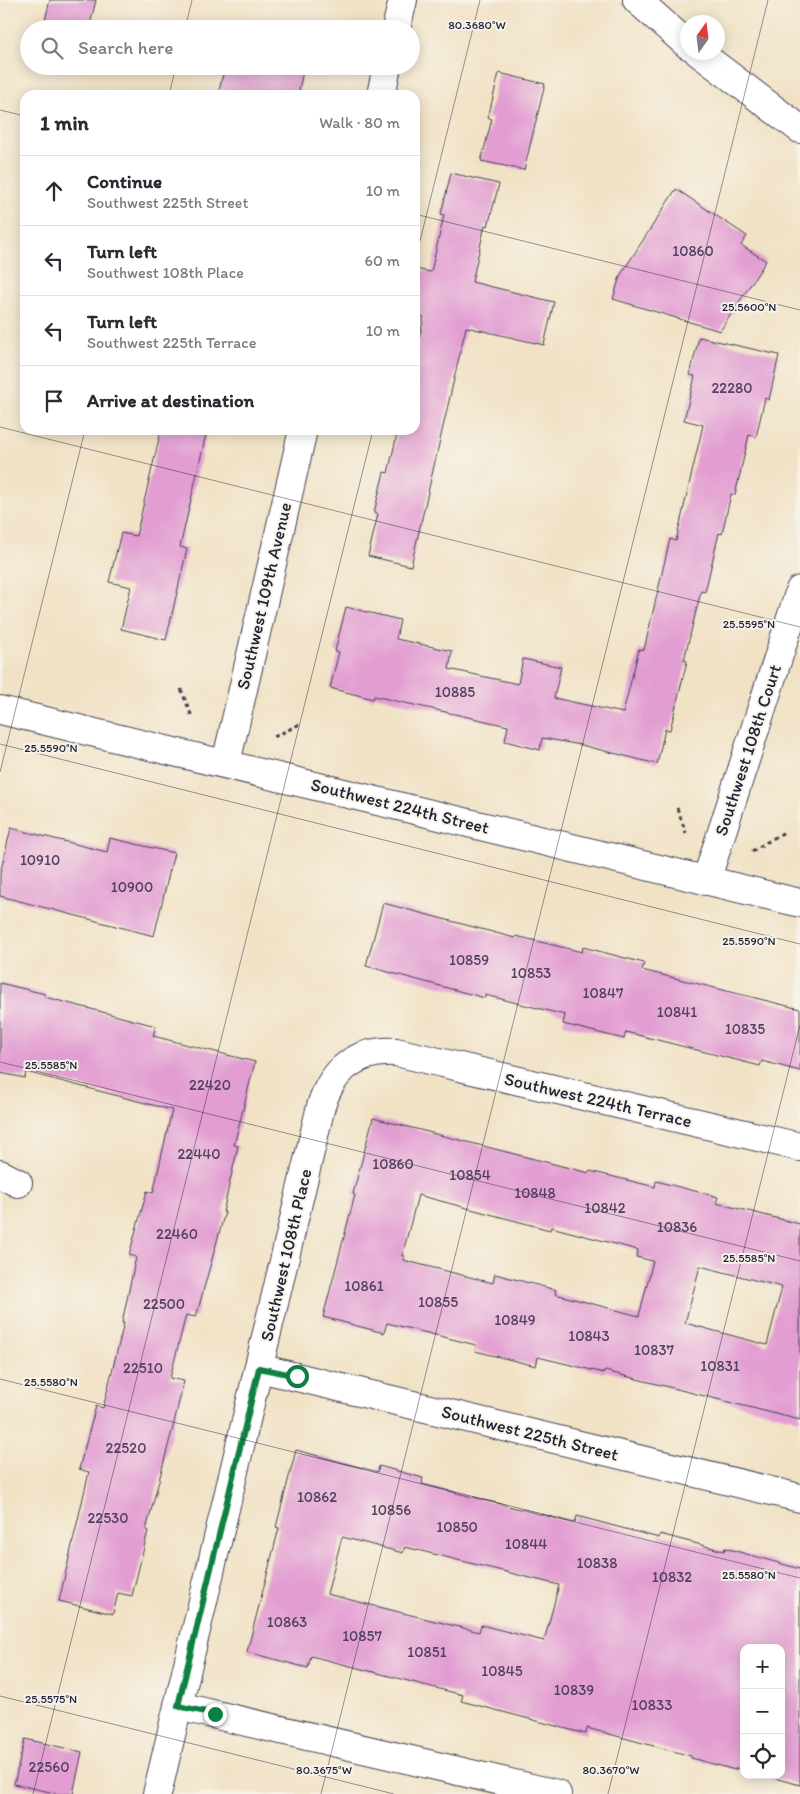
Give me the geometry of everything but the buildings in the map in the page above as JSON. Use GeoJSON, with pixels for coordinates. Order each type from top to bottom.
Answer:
{"type":"FeatureCollection","features":[{"type":"Feature","properties":{"kind":"street"},"geometry":{"type":"LineString","coordinates":[[398,20],[403,0]]}},
{"type":"Feature","properties":{"kind":"street"},"geometry":{"type":"LineString","coordinates":[[637,0],[680,38]]}},
{"type":"Feature","properties":{"kind":"street"},"geometry":{"type":"LineString","coordinates":[[709,60],[800,128]]}},
{"type":"Feature","properties":{"kind":"street"},"geometry":{"type":"LineString","coordinates":[[382,90],[386,75]]}},
{"type":"Feature","properties":{"kind":"street","name":"Southwest 109th Avenue"},"geometry":{"type":"LineString","coordinates":[[226,763],[302,435]]}},
{"type":"Feature","properties":{"kind":"street","name":"Southwest 108th Court"},"geometry":{"type":"LineString","coordinates":[[706,881],[800,590]]}},
{"type":"Feature","properties":{"kind":"street","name":"Southwest 224th Street"},"geometry":{"type":"LineString","coordinates":[[0,710],[800,903]]}},
{"type":"Feature","properties":{"kind":"street","name":"Southwest 224th Terrace"},"geometry":{"type":"LineString","coordinates":[[396,1052],[800,1147]]}},
{"type":"Feature","properties":{"kind":"street","name":"Southwest 108th Place"},"geometry":{"type":"LineString","coordinates":[[157,1794],[324,1096],[333,1078],[344,1066],[371,1054],[396,1052]]}},
{"type":"Feature","properties":{"kind":"street","name":"Southwest 225th Street"},"geometry":{"type":"LineString","coordinates":[[259,1368],[800,1498]]}},
{"type":"Feature","properties":{"kind":"street"},"geometry":{"type":"LineString","coordinates":[[178,1706],[557,1794]]}},
{"type":"Feature","properties":{"kind":"path"},"geometry":{"type":"LineString","coordinates":[[181,689],[192,717]]}},
{"type":"Feature","properties":{"kind":"path"},"geometry":{"type":"LineString","coordinates":[[274,737],[302,723]]}},
{"type":"Feature","properties":{"kind":"path"},"geometry":{"type":"LineString","coordinates":[[677,808],[687,836]]}},
{"type":"Feature","properties":{"kind":"path"},"geometry":{"type":"LineString","coordinates":[[752,851],[786,831]]}},
{"type":"Feature","properties":{"kind":"route"},"geometry":{"type":"LineString","coordinates":[[215,1714],[178,1706],[259,1368],[297,1376]]}}]}
